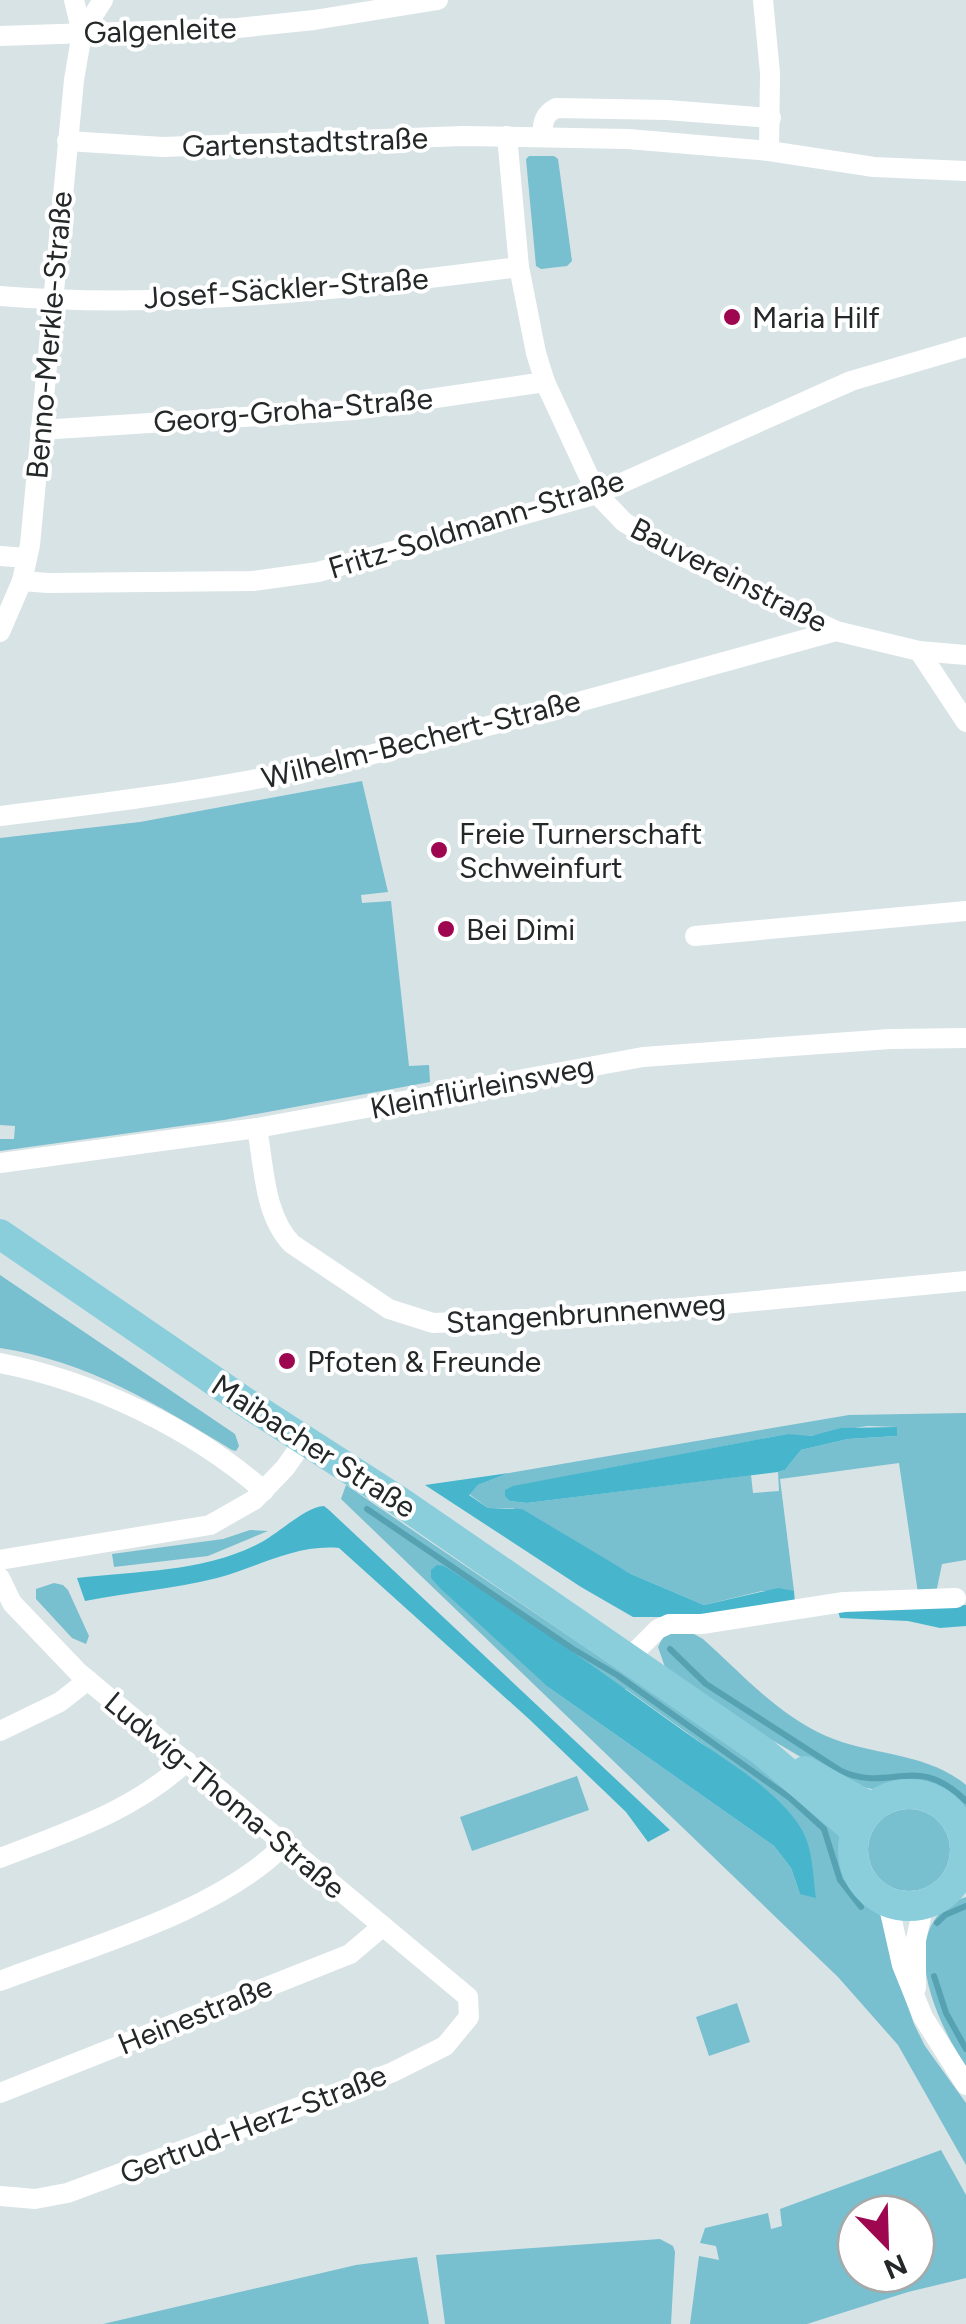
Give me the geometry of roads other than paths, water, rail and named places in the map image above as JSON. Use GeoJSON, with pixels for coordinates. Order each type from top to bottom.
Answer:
{"type":"FeatureCollection","features":[{"type":"Feature","properties":{"kind":"main road","name":"Maibacher Straße"},"geometry":{"type":"LineString","coordinates":[[0,1234],[864,1819]]}},
{"type":"Feature","properties":{"kind":"main road"},"geometry":{"type":"LineString","coordinates":[[905,1794],[940,1802],[962,1830],[966,1848],[962,1880],[937,1899],[906,1906],[888,1903],[873,1894],[854,1865],[852,1848],[864,1819],[887,1798],[905,1794]]}},
{"type":"Feature","properties":{"kind":"street"},"geometry":{"type":"LineString","coordinates":[[74,0],[82,33]]}},
{"type":"Feature","properties":{"kind":"street"},"geometry":{"type":"LineString","coordinates":[[82,33],[103,0]]}},
{"type":"Feature","properties":{"kind":"street","name":"Galgenleite"},"geometry":{"type":"LineString","coordinates":[[0,36],[267,25],[438,0]]}},
{"type":"Feature","properties":{"kind":"street"},"geometry":{"type":"LineString","coordinates":[[764,0],[771,118],[769,151]]}},
{"type":"Feature","properties":{"kind":"street","name":"Benno-Merkle-Straße"},"geometry":{"type":"LineString","coordinates":[[0,632],[28,558],[67,141],[82,33]]}},
{"type":"Feature","properties":{"kind":"street"},"geometry":{"type":"LineString","coordinates":[[542,136],[543,120],[556,108],[667,110],[771,118]]}},
{"type":"Feature","properties":{"kind":"street","name":"Bauvereinstraße"},"geometry":{"type":"LineString","coordinates":[[507,136],[527,316],[545,382],[597,494],[624,522],[664,548],[836,631],[918,652]]}},
{"type":"Feature","properties":{"kind":"street","name":"Gartenstadtstraße"},"geometry":{"type":"LineString","coordinates":[[67,141],[163,147],[542,136],[686,142],[874,167],[966,171]]}},
{"type":"Feature","properties":{"kind":"street","name":"Josef-Säckler-Straße"},"geometry":{"type":"LineString","coordinates":[[0,296],[52,300],[204,297],[366,287],[519,267]]}},
{"type":"Feature","properties":{"kind":"street","name":"Fritz-Soldmann-Straße"},"geometry":{"type":"LineString","coordinates":[[22,580],[252,581],[318,572],[597,494],[851,381],[966,347]]}},
{"type":"Feature","properties":{"kind":"street","name":"Georg-Groha-Straße"},"geometry":{"type":"LineString","coordinates":[[40,430],[354,410],[545,382]]}},
{"type":"Feature","properties":{"kind":"street"},"geometry":{"type":"LineString","coordinates":[[0,556],[28,558]]}},
{"type":"Feature","properties":{"kind":"street","name":"Wilhelm-Bechert-Straße"},"geometry":{"type":"LineString","coordinates":[[0,816],[154,798],[292,772],[466,730],[836,631]]}},
{"type":"Feature","properties":{"kind":"street"},"geometry":{"type":"LineString","coordinates":[[918,652],[966,655]]}},
{"type":"Feature","properties":{"kind":"street"},"geometry":{"type":"LineString","coordinates":[[918,652],[966,722]]}},
{"type":"Feature","properties":{"kind":"street"},"geometry":{"type":"LineString","coordinates":[[694,936],[966,912]]}},
{"type":"Feature","properties":{"kind":"street","name":"Kleinflürleinsweg"},"geometry":{"type":"LineString","coordinates":[[0,1164],[257,1128],[643,1057],[890,1038],[966,1038]]}},
{"type":"Feature","properties":{"kind":"street","name":"Stangenbrunnenweg"},"geometry":{"type":"LineString","coordinates":[[257,1128],[270,1202],[282,1234],[389,1310],[433,1323],[587,1317],[966,1281]]}},
{"type":"Feature","properties":{"kind":"street"},"geometry":{"type":"LineString","coordinates":[[0,1363],[71,1382],[181,1432],[244,1473],[264,1491]]}},
{"type":"Feature","properties":{"kind":"street"},"geometry":{"type":"LineString","coordinates":[[0,1560],[210,1525],[242,1509],[264,1491],[304,1441]]}},
{"type":"Feature","properties":{"kind":"street","name":"Ludwig-Thoma-Straße"},"geometry":{"type":"LineString","coordinates":[[0,1578],[12,1603],[88,1680],[468,1998]]}},
{"type":"Feature","properties":{"kind":"street"},"geometry":{"type":"LineString","coordinates":[[628,1660],[668,1624],[702,1624],[844,1602],[956,1598]]}},
{"type":"Feature","properties":{"kind":"street"},"geometry":{"type":"LineString","coordinates":[[0,1731],[60,1702],[88,1680]]}},
{"type":"Feature","properties":{"kind":"street"},"geometry":{"type":"LineString","coordinates":[[0,1858],[118,1812],[160,1786],[187,1761]]}},
{"type":"Feature","properties":{"kind":"street"},"geometry":{"type":"LineString","coordinates":[[0,1981],[202,1903],[262,1867],[284,1845]]}},
{"type":"Feature","properties":{"kind":"street"},"geometry":{"type":"LineString","coordinates":[[888,1903],[902,1965],[930,2032],[966,2085]]}},
{"type":"Feature","properties":{"kind":"street"},"geometry":{"type":"LineString","coordinates":[[917,2000],[916,1939],[924,1904]]}},
{"type":"Feature","properties":{"kind":"street","name":"Heinestraße"},"geometry":{"type":"LineString","coordinates":[[0,2093],[350,1954],[383,1926]]}},
{"type":"Feature","properties":{"kind":"street","name":"Gertrud-Herz-Straße"},"geometry":{"type":"LineString","coordinates":[[0,2196],[35,2199],[67,2194],[393,2072],[445,2046],[469,2018],[468,1998]]}},
{"type":"Feature","properties":{"kind":"waterway"},"geometry":{"type":"LineString","coordinates":[[367,1509],[617,1675],[790,1798],[824,1829],[840,1880],[861,1907]]}},
{"type":"Feature","properties":{"kind":"waterway"},"geometry":{"type":"LineString","coordinates":[[670,1649],[706,1684],[841,1771],[859,1777],[932,1778],[966,1801]]}},
{"type":"Feature","properties":{"kind":"waterway"},"geometry":{"type":"LineString","coordinates":[[937,1923],[966,1906]]}},
{"type":"Feature","properties":{"kind":"waterway"},"geometry":{"type":"LineString","coordinates":[[934,1976],[946,2013],[966,2049]]}},
{"type":"Feature","properties":{"kind":"place","name":"Maria Hilf"},"geometry":{"type":"Point","coordinates":[732,317]}},
{"type":"Feature","properties":{"kind":"place","name":"Freie Turnerschaft Schweinfurt"},"geometry":{"type":"Point","coordinates":[439,850]}},
{"type":"Feature","properties":{"kind":"place","name":"Bei Dimi"},"geometry":{"type":"Point","coordinates":[446,929]}},
{"type":"Feature","properties":{"kind":"place","name":"Pfoten & Freunde"},"geometry":{"type":"Point","coordinates":[287,1361]}}]}
